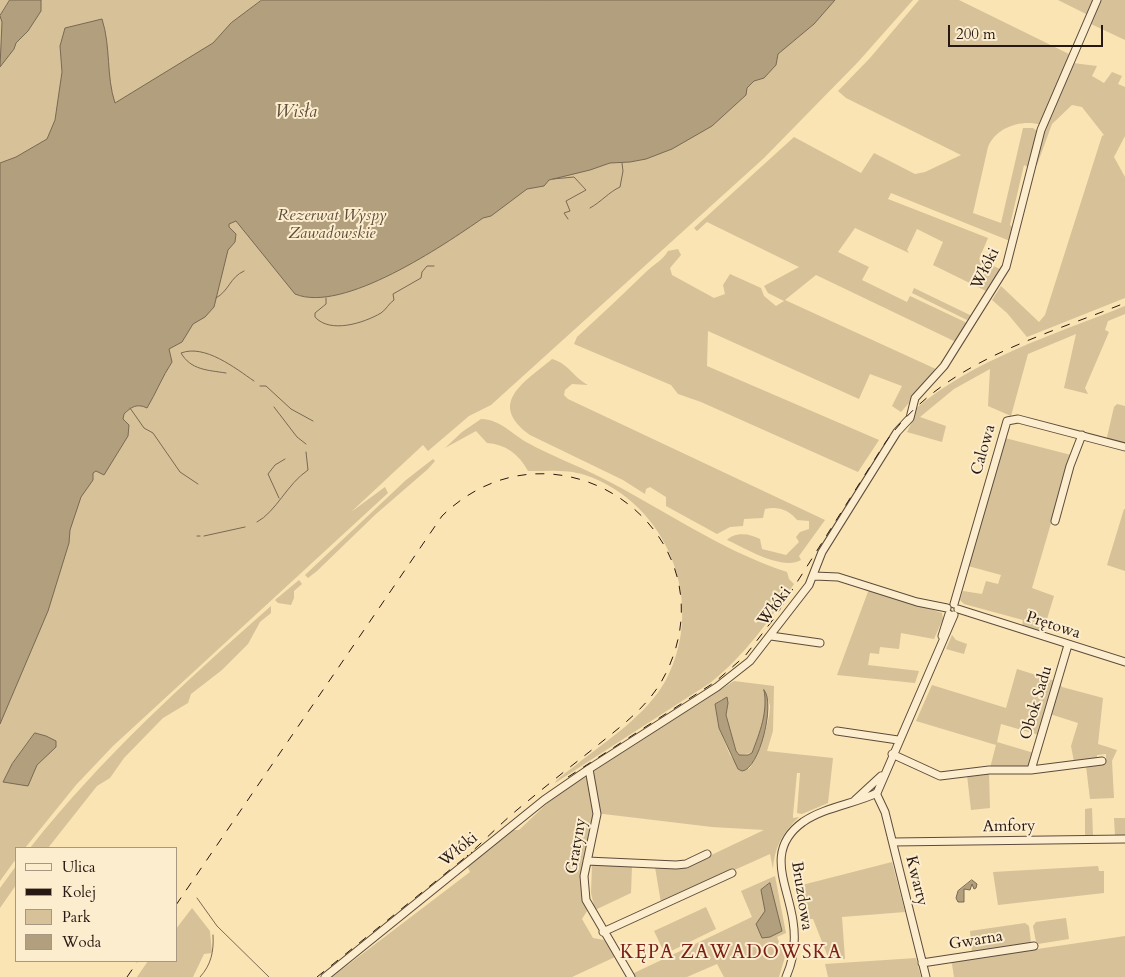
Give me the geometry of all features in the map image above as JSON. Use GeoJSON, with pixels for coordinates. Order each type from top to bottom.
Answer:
{"type":"FeatureCollection","features":[{"type":"Feature","properties":{"kind":"street","name":"Włóki"},"geometry":{"type":"LineString","coordinates":[[325,977],[520,819],[589,769],[717,687],[750,661],[771,636],[814,576],[826,544],[897,432],[909,420],[914,398],[944,366],[999,281],[1009,258],[1026,181],[1053,100],[1097,0]]}},
{"type":"Feature","properties":{"kind":"street","name":"Calowa"},"geometry":{"type":"LineString","coordinates":[[953,611],[1006,423],[1009,420],[1018,419],[1125,447]]}},
{"type":"Feature","properties":{"kind":"street"},"geometry":{"type":"LineString","coordinates":[[1055,521],[1082,435]]}},
{"type":"Feature","properties":{"kind":"street","name":"Prętowa"},"geometry":{"type":"LineString","coordinates":[[814,576],[838,577],[917,602],[973,615],[1125,662]]}},
{"type":"Feature","properties":{"kind":"street"},"geometry":{"type":"LineString","coordinates":[[874,790],[892,754],[953,611]]}},
{"type":"Feature","properties":{"kind":"street"},"geometry":{"type":"LineString","coordinates":[[771,636],[820,643]]}},
{"type":"Feature","properties":{"kind":"street","name":"Obok Sadu"},"geometry":{"type":"LineString","coordinates":[[1031,770],[1068,645]]}},
{"type":"Feature","properties":{"kind":"street"},"geometry":{"type":"LineString","coordinates":[[837,731],[898,740]]}},
{"type":"Feature","properties":{"kind":"street"},"geometry":{"type":"LineString","coordinates":[[892,754],[940,776],[989,770],[1031,770],[1102,761]]}},
{"type":"Feature","properties":{"kind":"street","name":"Gratyny"},"geometry":{"type":"LineString","coordinates":[[589,769],[597,814],[584,876],[586,900],[631,977]]}},
{"type":"Feature","properties":{"kind":"street","name":"Bruzdowa"},"geometry":{"type":"LineString","coordinates":[[786,977],[794,941],[793,918],[780,868],[784,847],[792,832],[804,821],[874,790]]}},
{"type":"Feature","properties":{"kind":"street","name":"Kwarty"},"geometry":{"type":"LineString","coordinates":[[874,790],[885,812],[926,977]]}},
{"type":"Feature","properties":{"kind":"street","name":"Amfory"},"geometry":{"type":"LineString","coordinates":[[892,842],[1125,838]]}},
{"type":"Feature","properties":{"kind":"street"},"geometry":{"type":"LineString","coordinates":[[587,861],[676,865],[686,864],[707,854]]}},
{"type":"Feature","properties":{"kind":"street"},"geometry":{"type":"LineString","coordinates":[[603,932],[732,873]]}},
{"type":"Feature","properties":{"kind":"street","name":"Gwarna"},"geometry":{"type":"LineString","coordinates":[[922,963],[1034,946]]}},
{"type":"Feature","properties":{"kind":"green space","name":"Rezerwat Wyspy Zawadowskie"},"geometry":{"type":"Polygon","coordinates":[[[0,0],[913,0],[858,62],[764,158],[491,405],[469,416],[428,451],[423,445],[351,512],[385,487],[388,493],[113,746],[76,785],[26,847],[15,847],[15,860],[0,881],[0,0]]]}},
{"type":"Feature","properties":{"kind":"green space"},"geometry":{"type":"Polygon","coordinates":[[[919,0],[959,0],[1071,55],[1041,125],[1026,123],[1010,126],[997,134],[988,147],[973,213],[1001,223],[1023,128],[1033,128],[1038,132],[1028,167],[1024,165],[1010,225],[1012,227],[1010,241],[891,193],[888,199],[988,238],[979,259],[1002,270],[988,292],[933,265],[943,242],[917,229],[907,250],[909,253],[855,228],[838,252],[869,267],[862,280],[907,302],[910,296],[965,322],[967,325],[956,342],[816,275],[785,300],[938,370],[901,412],[892,406],[902,386],[870,374],[859,399],[708,331],[707,366],[879,440],[858,472],[701,402],[678,394],[671,385],[574,344],[577,337],[661,260],[668,251],[678,249],[681,255],[670,268],[672,275],[714,298],[725,294],[723,285],[730,274],[761,288],[764,296],[776,306],[784,301],[768,293],[764,286],[799,267],[707,222],[697,231],[694,228],[794,137],[861,173],[874,153],[915,174],[925,172],[961,155],[846,98],[838,91],[870,58],[919,0]]]}},
{"type":"Feature","properties":{"kind":"green space"},"geometry":{"type":"Polygon","coordinates":[[[1058,0],[1094,0],[1088,15],[1058,0]]]}},
{"type":"Feature","properties":{"kind":"green space"},"geometry":{"type":"Polygon","coordinates":[[[1100,0],[1125,0],[1125,40],[1091,24],[1100,0]]]}},
{"type":"Feature","properties":{"kind":"green space"},"geometry":{"type":"Polygon","coordinates":[[[1073,63],[1097,66],[1092,76],[1104,83],[1112,72],[1122,76],[1118,84],[1125,87],[1125,136],[1114,157],[1125,177],[1125,298],[1027,337],[1007,313],[992,300],[1001,286],[1039,322],[1045,315],[1102,136],[1104,135],[1082,107],[1072,105],[1052,124],[1037,165],[1033,164],[1048,117],[1073,63]]]}},
{"type":"Feature","properties":{"kind":"green space"},"geometry":{"type":"Polygon","coordinates":[[[914,288],[972,316],[967,320],[912,293],[914,288]]]}},
{"type":"Feature","properties":{"kind":"green space"},"geometry":{"type":"Polygon","coordinates":[[[1125,306],[1125,314],[1108,321],[1105,330],[1109,332],[1085,388],[1088,394],[1064,388],[1076,334],[1028,354],[1011,416],[988,406],[990,369],[954,389],[920,417],[946,426],[942,442],[907,432],[913,420],[914,410],[962,376],[1042,338],[1125,306]]]}},
{"type":"Feature","properties":{"kind":"green space"},"geometry":{"type":"Polygon","coordinates":[[[552,359],[563,364],[588,385],[572,384],[565,390],[564,395],[568,399],[825,520],[799,556],[801,560],[793,563],[774,561],[727,540],[739,534],[752,536],[760,539],[762,549],[786,555],[799,542],[796,537],[800,532],[809,529],[809,521],[797,520],[783,510],[770,508],[765,509],[763,518],[744,519],[743,526],[730,527],[717,534],[666,506],[666,497],[650,487],[646,489],[645,494],[623,480],[530,435],[517,423],[511,413],[511,403],[514,394],[522,385],[552,359]]]}},
{"type":"Feature","properties":{"kind":"green space"},"geometry":{"type":"Polygon","coordinates":[[[1117,404],[1125,406],[1125,443],[1109,440],[1107,437],[1114,407],[1117,404]]]}},
{"type":"Feature","properties":{"kind":"green space"},"geometry":{"type":"Polygon","coordinates":[[[481,419],[500,424],[528,443],[623,489],[715,541],[762,563],[787,572],[789,579],[794,584],[766,624],[745,649],[710,683],[555,783],[625,727],[658,693],[666,680],[678,650],[682,619],[680,589],[672,559],[658,532],[638,508],[614,489],[578,473],[528,471],[511,451],[500,445],[487,443],[476,431],[445,448],[462,432],[481,419]]]}},
{"type":"Feature","properties":{"kind":"green space"},"geometry":{"type":"Polygon","coordinates":[[[1005,438],[1071,455],[1032,588],[1054,596],[1043,632],[1022,626],[1023,620],[964,604],[960,600],[963,591],[982,594],[986,581],[998,584],[1001,575],[968,566],[1005,438]]]}},
{"type":"Feature","properties":{"kind":"green space"},"geometry":{"type":"Polygon","coordinates":[[[433,459],[435,461],[428,469],[376,514],[317,571],[308,578],[305,575],[406,480],[433,459]]]}},
{"type":"Feature","properties":{"kind":"green space"},"geometry":{"type":"Polygon","coordinates":[[[1125,509],[1125,571],[1107,565],[1125,509]]]}},
{"type":"Feature","properties":{"kind":"green space"},"geometry":{"type":"Polygon","coordinates":[[[299,580],[302,584],[294,591],[291,605],[278,603],[275,600],[299,580]]]}},
{"type":"Feature","properties":{"kind":"green space"},"geometry":{"type":"Polygon","coordinates":[[[869,589],[942,613],[943,619],[934,639],[901,633],[899,649],[880,647],[879,654],[870,653],[868,665],[919,671],[915,683],[837,675],[869,589]]]}},
{"type":"Feature","properties":{"kind":"green space"},"geometry":{"type":"Polygon","coordinates":[[[271,606],[271,613],[260,622],[248,644],[222,670],[191,694],[188,703],[163,718],[124,758],[110,778],[97,786],[49,847],[31,847],[57,815],[115,752],[207,663],[271,606]]]}},
{"type":"Feature","properties":{"kind":"green space"},"geometry":{"type":"Polygon","coordinates":[[[952,635],[956,640],[967,644],[964,654],[946,649],[952,635]]]}},
{"type":"Feature","properties":{"kind":"green space"},"geometry":{"type":"Polygon","coordinates":[[[1017,669],[1055,681],[1039,735],[1001,724],[997,742],[1034,753],[1030,766],[990,768],[996,745],[916,721],[932,685],[1006,708],[1017,669]]]}},
{"type":"Feature","properties":{"kind":"green space"},"geometry":{"type":"Polygon","coordinates":[[[734,681],[774,686],[773,731],[767,751],[833,758],[828,803],[802,814],[797,813],[800,773],[797,773],[793,818],[799,817],[788,828],[778,846],[773,869],[770,854],[661,903],[655,867],[684,868],[764,830],[712,827],[595,813],[583,898],[587,911],[582,919],[593,938],[604,940],[615,957],[572,977],[332,977],[470,872],[467,866],[511,830],[519,830],[555,796],[734,681]],[[764,691],[765,707],[762,723],[752,753],[739,755],[736,751],[726,715],[728,703],[722,699],[715,704],[719,728],[730,755],[735,762],[749,769],[760,748],[768,721],[770,706],[764,691]]]}},
{"type":"Feature","properties":{"kind":"green space"},"geometry":{"type":"Polygon","coordinates":[[[1059,682],[1062,687],[1103,698],[1098,744],[1117,750],[1112,761],[1114,798],[1090,799],[1086,766],[1106,763],[1106,754],[1097,755],[1097,759],[1074,762],[1071,746],[1078,723],[1050,714],[1059,682]]]}},
{"type":"Feature","properties":{"kind":"green space"},"geometry":{"type":"Polygon","coordinates":[[[989,772],[990,808],[971,810],[967,775],[989,772]]]}},
{"type":"Feature","properties":{"kind":"green space"},"geometry":{"type":"Polygon","coordinates":[[[1092,808],[1093,836],[1085,836],[1085,809],[1092,808]]]}},
{"type":"Feature","properties":{"kind":"green space"},"geometry":{"type":"Polygon","coordinates":[[[1114,818],[1125,818],[1125,836],[1115,836],[1114,818]]]}},
{"type":"Feature","properties":{"kind":"green space"},"geometry":{"type":"Polygon","coordinates":[[[892,862],[905,912],[842,917],[845,959],[828,957],[813,919],[808,919],[802,885],[892,862]]]}},
{"type":"Feature","properties":{"kind":"green space"},"geometry":{"type":"Polygon","coordinates":[[[592,865],[632,866],[631,893],[595,910],[591,893],[592,865]]]}},
{"type":"Feature","properties":{"kind":"green space"},"geometry":{"type":"Polygon","coordinates":[[[1098,866],[1099,871],[1104,871],[1104,893],[998,905],[993,872],[1098,866]]]}},
{"type":"Feature","properties":{"kind":"green space"},"geometry":{"type":"Polygon","coordinates":[[[15,867],[15,886],[0,908],[0,888],[15,867]]]}},
{"type":"Feature","properties":{"kind":"green space"},"geometry":{"type":"Polygon","coordinates":[[[775,876],[786,933],[777,937],[785,957],[779,977],[724,977],[717,964],[687,977],[633,977],[634,973],[752,917],[741,891],[775,876]]]}},
{"type":"Feature","properties":{"kind":"green space"},"geometry":{"type":"Polygon","coordinates":[[[706,907],[716,929],[665,954],[654,931],[706,907]]]}},
{"type":"Feature","properties":{"kind":"green space"},"geometry":{"type":"Polygon","coordinates":[[[192,908],[210,931],[212,953],[204,954],[193,977],[137,977],[147,962],[178,962],[178,926],[192,908]]]}},
{"type":"Feature","properties":{"kind":"green space"},"geometry":{"type":"Polygon","coordinates":[[[1066,918],[1069,939],[1038,944],[1036,942],[1033,926],[1036,922],[1066,918]]]}},
{"type":"Feature","properties":{"kind":"green space"},"geometry":{"type":"Polygon","coordinates":[[[1025,923],[1029,926],[1031,943],[972,953],[970,931],[1025,923]]]}},
{"type":"Feature","properties":{"kind":"green space"},"geometry":{"type":"Polygon","coordinates":[[[1125,936],[1125,977],[954,977],[950,962],[1125,936]]]}},
{"type":"Feature","properties":{"kind":"green space"},"geometry":{"type":"Polygon","coordinates":[[[916,958],[921,977],[828,977],[825,964],[916,958]]]}},
{"type":"Feature","properties":{"kind":"water"},"geometry":{"type":"Polygon","coordinates":[[[10,0],[41,0],[41,11],[0,67],[2,22],[0,16],[10,0]]]}},
{"type":"Feature","properties":{"kind":"water","name":"Wisła"},"geometry":{"type":"Polygon","coordinates":[[[262,0],[835,0],[814,24],[778,54],[776,65],[764,78],[754,81],[747,88],[746,95],[712,126],[672,149],[646,159],[610,163],[549,180],[544,186],[527,189],[491,216],[483,218],[444,244],[392,274],[365,286],[339,294],[315,298],[295,294],[236,221],[229,224],[229,227],[236,234],[235,242],[228,250],[214,307],[205,317],[193,324],[182,342],[169,349],[172,362],[147,408],[134,406],[124,414],[123,419],[129,425],[128,436],[104,475],[96,471],[93,473],[93,480],[81,497],[70,530],[69,543],[48,611],[0,724],[0,163],[16,157],[47,139],[55,120],[62,72],[60,46],[65,28],[102,19],[107,40],[110,82],[115,103],[213,43],[231,23],[262,0]]]}},
{"type":"Feature","properties":{"kind":"water"},"geometry":{"type":"Polygon","coordinates":[[[764,690],[768,708],[764,735],[754,760],[748,768],[742,771],[738,769],[719,728],[715,704],[727,697],[726,715],[736,751],[739,755],[748,755],[752,753],[762,722],[765,706],[764,690]]]}},
{"type":"Feature","properties":{"kind":"water"},"geometry":{"type":"Polygon","coordinates":[[[35,733],[56,741],[56,747],[37,765],[28,786],[3,782],[12,764],[35,733]]]}},
{"type":"Feature","properties":{"kind":"water"},"geometry":{"type":"Polygon","coordinates":[[[972,880],[977,884],[976,888],[974,889],[972,884],[970,890],[964,889],[964,902],[958,902],[956,898],[958,891],[972,880]]]}},
{"type":"Feature","properties":{"kind":"water"},"geometry":{"type":"Polygon","coordinates":[[[770,883],[782,931],[770,937],[762,938],[756,924],[765,911],[761,890],[770,883]]]}},
{"type":"Feature","properties":{"kind":"waterway"},"geometry":{"type":"LineString","coordinates":[[590,208],[620,187],[623,171],[622,163]]}},
{"type":"Feature","properties":{"kind":"waterway"},"geometry":{"type":"LineString","coordinates":[[553,179],[574,177],[586,190],[566,201],[570,211],[564,213],[568,219]]}},
{"type":"Feature","properties":{"kind":"waterway"},"geometry":{"type":"LineString","coordinates":[[326,298],[326,304],[315,313],[315,317],[321,322],[338,326],[357,323],[381,313],[394,300],[393,294],[421,278],[422,272],[427,266],[434,266]]}},
{"type":"Feature","properties":{"kind":"waterway"},"geometry":{"type":"LineString","coordinates":[[216,298],[244,271]]}},
{"type":"Feature","properties":{"kind":"waterway"},"geometry":{"type":"LineString","coordinates":[[226,373],[195,366],[185,359],[181,353],[190,351],[210,354],[254,381]]}},
{"type":"Feature","properties":{"kind":"waterway"},"geometry":{"type":"LineString","coordinates":[[260,386],[266,386],[291,409],[313,421]]}},
{"type":"Feature","properties":{"kind":"waterway"},"geometry":{"type":"LineString","coordinates":[[274,407],[297,437],[306,444]]}},
{"type":"Feature","properties":{"kind":"waterway"},"geometry":{"type":"LineString","coordinates":[[130,408],[144,428],[153,433],[180,472],[198,484]]}},
{"type":"Feature","properties":{"kind":"waterway"},"geometry":{"type":"LineString","coordinates":[[257,522],[270,512],[294,483],[308,470],[306,452]]}},
{"type":"Feature","properties":{"kind":"waterway"},"geometry":{"type":"LineString","coordinates":[[279,498],[268,474],[275,465],[285,459]]}},
{"type":"Feature","properties":{"kind":"waterway"},"geometry":{"type":"LineString","coordinates":[[204,536],[245,527]]}},
{"type":"Feature","properties":{"kind":"waterway"},"geometry":{"type":"LineString","coordinates":[[197,898],[217,926],[269,977]]}},
{"type":"Feature","properties":{"kind":"waterway"},"geometry":{"type":"LineString","coordinates":[[200,977],[207,968],[211,958],[213,935]]}},
{"type":"Feature","properties":{"kind":"railway"},"geometry":{"type":"LineString","coordinates":[[568,777],[715,682],[745,656],[775,617],[885,443],[908,415],[934,392],[963,372],[1026,341],[1125,303]]}},
{"type":"Feature","properties":{"kind":"railway"},"geometry":{"type":"LineString","coordinates":[[178,902],[442,516],[487,485],[535,474],[581,480],[623,500],[656,532],[676,573],[681,621],[666,673],[652,696],[634,715],[516,811],[467,856]]}},
{"type":"Feature","properties":{"kind":"railway"},"geometry":{"type":"LineString","coordinates":[[317,977],[472,852]]}},
{"type":"Feature","properties":{"kind":"railway"},"geometry":{"type":"LineString","coordinates":[[127,977],[137,962]]}},
{"type":"Feature","properties":{"kind":"district","name":"KĘPA ZAWADOWSKA"},"geometry":{"type":"Point","coordinates":[731,954]}}]}
